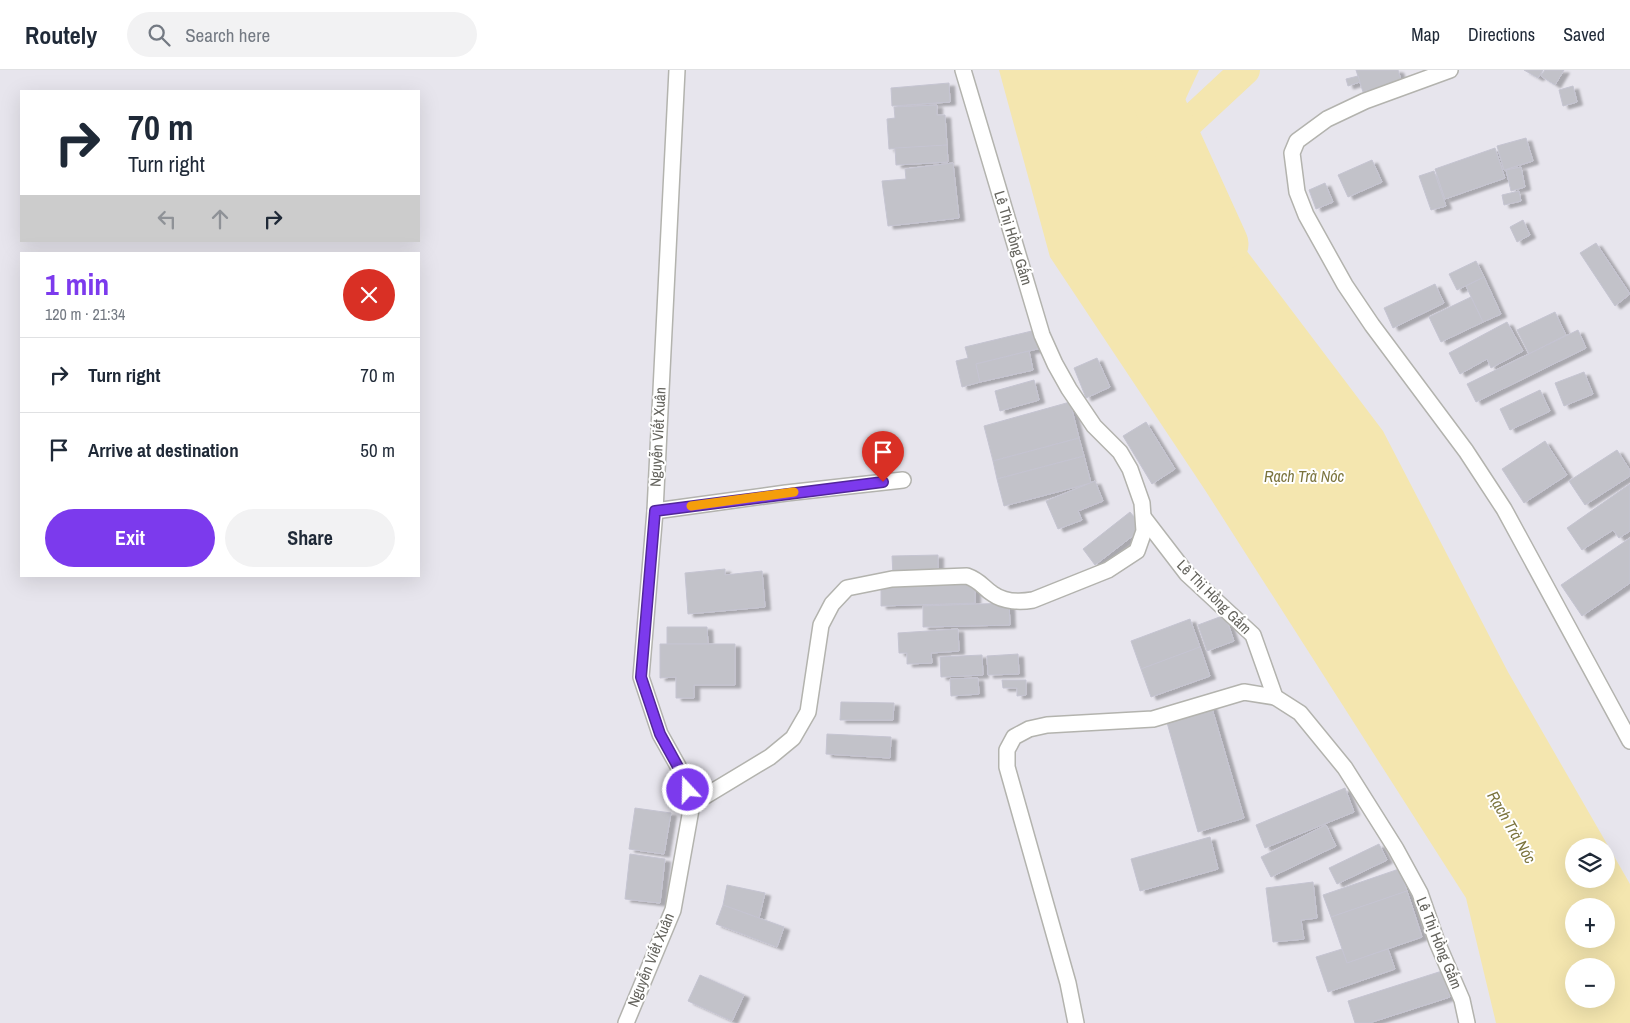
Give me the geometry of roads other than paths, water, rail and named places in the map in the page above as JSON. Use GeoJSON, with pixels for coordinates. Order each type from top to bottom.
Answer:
{"type":"FeatureCollection","features":[{"type":"Feature","properties":{"kind":"street","name":"Nguyễn Viết Xuân"},"geometry":{"type":"LineString","coordinates":[[626,1023],[673,910],[692,804],[683,776],[660,734],[641,677],[655,511],[677,70]]}},
{"type":"Feature","properties":{"kind":"street","name":"Lê Thị Hồng Gấm"},"geometry":{"type":"LineString","coordinates":[[963,70],[1042,335],[1054,364],[1068,389],[1094,426],[1120,452],[1130,469],[1136,484],[1144,518],[1187,574],[1253,635],[1275,697],[1300,713],[1314,727],[1344,768],[1396,849],[1420,893],[1437,942],[1462,1000],[1467,1023]]}},
{"type":"Feature","properties":{"kind":"street"},"geometry":{"type":"LineString","coordinates":[[1450,70],[1365,100],[1327,119],[1298,140],[1292,153],[1297,192],[1310,223],[1372,325],[1466,451],[1504,509],[1630,741]]}},
{"type":"Feature","properties":{"kind":"street"},"geometry":{"type":"LineString","coordinates":[[655,511],[786,493],[903,480]]}},
{"type":"Feature","properties":{"kind":"street"},"geometry":{"type":"LineString","coordinates":[[692,804],[770,757],[793,738],[808,712],[821,625],[832,604],[847,588],[863,583],[892,579],[967,576],[979,580],[994,595],[1020,602],[1033,600],[1108,570],[1137,551],[1144,531],[1144,518]]}},
{"type":"Feature","properties":{"kind":"street"},"geometry":{"type":"LineString","coordinates":[[1076,1023],[1068,983],[1007,767],[1007,750],[1014,737],[1029,729],[1047,725],[1154,719],[1244,692],[1275,697]]}},
{"type":"Feature","properties":{"kind":"water","name":"Rạch Trà Nóc"},"geometry":{"type":"Polygon","coordinates":[[[999,70],[1199,70],[1181,109],[1159,135],[1383,431],[1508,672],[1604,838],[1565,838],[1565,888],[1615,888],[1615,858],[1630,884],[1630,1023],[1496,1023],[1466,898],[1205,490],[1050,257],[999,70]]]}},
{"type":"Feature","properties":{"kind":"waterway","name":"Rạch Trà Nóc"},"geometry":{"type":"LineString","coordinates":[[1144,70],[1223,244]]}},
{"type":"Feature","properties":{"kind":"waterway"},"geometry":{"type":"LineString","coordinates":[[1174,136],[1245,70]]}}]}
